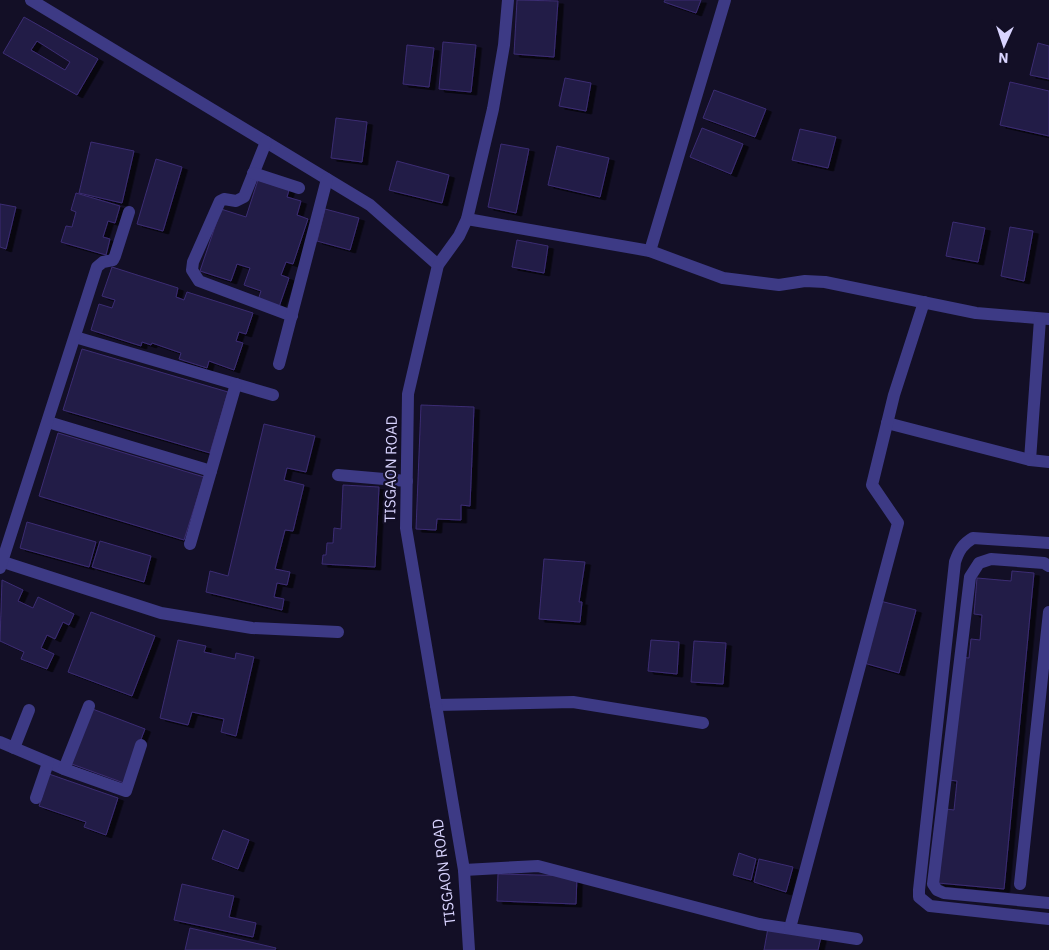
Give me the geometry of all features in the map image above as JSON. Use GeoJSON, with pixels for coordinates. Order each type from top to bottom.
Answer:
{"type":"FeatureCollection","features":[{"type":"Feature","properties":{"kind":"street"},"geometry":{"type":"LineString","coordinates":[[31,0],[370,205],[438,265]]}},
{"type":"Feature","properties":{"kind":"street","name":"TISGAON ROAD"},"geometry":{"type":"LineString","coordinates":[[469,950],[464,870],[406,528],[408,394],[438,265],[459,236],[467,218],[493,108],[504,45],[508,0]]}},
{"type":"Feature","properties":{"kind":"street"},"geometry":{"type":"LineString","coordinates":[[650,251],[724,0]]}},
{"type":"Feature","properties":{"kind":"street"},"geometry":{"type":"LineString","coordinates":[[266,142],[244,197],[236,201],[224,199],[220,201],[193,262],[192,270],[199,281],[292,316]]}},
{"type":"Feature","properties":{"kind":"street"},"geometry":{"type":"LineString","coordinates":[[254,173],[299,188]]}},
{"type":"Feature","properties":{"kind":"street"},"geometry":{"type":"LineString","coordinates":[[279,364],[327,179]]}},
{"type":"Feature","properties":{"kind":"street"},"geometry":{"type":"LineString","coordinates":[[129,212],[113,260],[103,262],[97,267],[1,564],[161,613],[252,628],[338,632]]}},
{"type":"Feature","properties":{"kind":"street"},"geometry":{"type":"LineString","coordinates":[[467,218],[650,251],[723,278],[779,284],[805,281],[825,282],[976,313],[1044,319],[1030,460]]}},
{"type":"Feature","properties":{"kind":"street"},"geometry":{"type":"LineString","coordinates":[[790,928],[898,523],[872,485],[894,395],[924,302]]}},
{"type":"Feature","properties":{"kind":"street"},"geometry":{"type":"LineString","coordinates":[[75,338],[273,395]]}},
{"type":"Feature","properties":{"kind":"street"},"geometry":{"type":"LineString","coordinates":[[190,544],[236,384]]}},
{"type":"Feature","properties":{"kind":"street"},"geometry":{"type":"LineString","coordinates":[[48,422],[211,471]]}},
{"type":"Feature","properties":{"kind":"street"},"geometry":{"type":"LineString","coordinates":[[887,423],[1030,460],[1049,462]]}},
{"type":"Feature","properties":{"kind":"street"},"geometry":{"type":"LineString","coordinates":[[338,475],[407,481]]}},
{"type":"Feature","properties":{"kind":"street"},"geometry":{"type":"LineString","coordinates":[[1049,543],[973,538],[964,543],[958,552],[955,562],[919,896],[930,906],[1049,919]]}},
{"type":"Feature","properties":{"kind":"street"},"geometry":{"type":"LineString","coordinates":[[1049,566],[1044,563],[991,559],[979,563],[970,577],[933,884],[937,890],[944,893],[1049,903]]}},
{"type":"Feature","properties":{"kind":"street"},"geometry":{"type":"LineString","coordinates":[[1020,884],[1049,612]]}},
{"type":"Feature","properties":{"kind":"street"},"geometry":{"type":"LineString","coordinates":[[436,706],[573,702],[703,723]]}},
{"type":"Feature","properties":{"kind":"street"},"geometry":{"type":"LineString","coordinates":[[64,769],[88,706]]}},
{"type":"Feature","properties":{"kind":"street"},"geometry":{"type":"LineString","coordinates":[[14,748],[29,710]]}},
{"type":"Feature","properties":{"kind":"street"},"geometry":{"type":"LineString","coordinates":[[0,742],[64,769],[126,791],[141,746]]}},
{"type":"Feature","properties":{"kind":"street"},"geometry":{"type":"LineString","coordinates":[[36,798],[48,762]]}},
{"type":"Feature","properties":{"kind":"street"},"geometry":{"type":"LineString","coordinates":[[464,870],[538,866],[759,924],[857,938]]}},
{"type":"Feature","properties":{"kind":"building"},"geometry":{"type":"Polygon","coordinates":[[[517,0],[558,1],[554,57],[514,54],[517,0]]]}},
{"type":"Feature","properties":{"kind":"building"},"geometry":{"type":"Polygon","coordinates":[[[665,0],[701,0],[696,13],[664,2],[665,0]]]}},
{"type":"Feature","properties":{"kind":"building"},"geometry":{"type":"Polygon","coordinates":[[[24,17],[98,59],[77,95],[3,53],[24,17]],[[37,41],[31,50],[65,70],[70,62],[37,41]]]}},
{"type":"Feature","properties":{"kind":"building"},"geometry":{"type":"Polygon","coordinates":[[[443,42],[476,45],[471,92],[439,89],[443,42]]]}},
{"type":"Feature","properties":{"kind":"building"},"geometry":{"type":"Polygon","coordinates":[[[1038,43],[1049,46],[1049,79],[1030,75],[1038,43]]]}},
{"type":"Feature","properties":{"kind":"building"},"geometry":{"type":"Polygon","coordinates":[[[407,45],[434,48],[429,87],[403,84],[407,45]]]}},
{"type":"Feature","properties":{"kind":"building"},"geometry":{"type":"Polygon","coordinates":[[[565,78],[591,83],[586,111],[559,106],[565,78]]]}},
{"type":"Feature","properties":{"kind":"building"},"geometry":{"type":"Polygon","coordinates":[[[1010,82],[1049,91],[1049,136],[1000,125],[1010,82]]]}},
{"type":"Feature","properties":{"kind":"building"},"geometry":{"type":"Polygon","coordinates":[[[714,90],[766,109],[755,137],[703,118],[714,90]]]}},
{"type":"Feature","properties":{"kind":"building"},"geometry":{"type":"Polygon","coordinates":[[[336,118],[367,122],[362,162],[331,158],[336,118]]]}},
{"type":"Feature","properties":{"kind":"building"},"geometry":{"type":"Polygon","coordinates":[[[702,128],[743,144],[731,174],[690,157],[702,128]]]}},
{"type":"Feature","properties":{"kind":"building"},"geometry":{"type":"Polygon","coordinates":[[[800,129],[836,137],[828,168],[792,160],[800,129]]]}},
{"type":"Feature","properties":{"kind":"building"},"geometry":{"type":"Polygon","coordinates":[[[91,142],[134,151],[122,203],[79,193],[91,142]]]}},
{"type":"Feature","properties":{"kind":"building"},"geometry":{"type":"Polygon","coordinates":[[[501,144],[529,149],[516,213],[488,207],[501,144]]]}},
{"type":"Feature","properties":{"kind":"building"},"geometry":{"type":"Polygon","coordinates":[[[557,146],[609,158],[600,197],[548,185],[557,146]]]}},
{"type":"Feature","properties":{"kind":"building"},"geometry":{"type":"Polygon","coordinates":[[[156,159],[182,167],[163,231],[137,224],[156,159]]]}},
{"type":"Feature","properties":{"kind":"building"},"geometry":{"type":"Polygon","coordinates":[[[397,161],[449,175],[442,203],[389,190],[397,161]]]}},
{"type":"Feature","properties":{"kind":"building"},"geometry":{"type":"Polygon","coordinates":[[[258,180],[289,190],[287,197],[301,201],[297,215],[308,219],[293,264],[286,262],[281,275],[289,278],[279,307],[258,300],[261,291],[244,285],[250,268],[237,264],[231,281],[200,271],[221,209],[246,217],[258,180]]]}},
{"type":"Feature","properties":{"kind":"building"},"geometry":{"type":"Polygon","coordinates":[[[76,193],[120,206],[115,223],[108,221],[103,237],[110,239],[106,255],[61,242],[66,226],[72,227],[76,212],[71,210],[76,193]]]}},
{"type":"Feature","properties":{"kind":"building"},"geometry":{"type":"Polygon","coordinates":[[[0,204],[16,207],[6,249],[0,247],[0,204]]]}},
{"type":"Feature","properties":{"kind":"building"},"geometry":{"type":"Polygon","coordinates":[[[325,209],[359,218],[350,250],[317,241],[325,209]]]}},
{"type":"Feature","properties":{"kind":"building"},"geometry":{"type":"Polygon","coordinates":[[[953,222],[985,228],[978,262],[946,256],[953,222]]]}},
{"type":"Feature","properties":{"kind":"building"},"geometry":{"type":"Polygon","coordinates":[[[1010,227],[1033,231],[1024,281],[1001,276],[1010,227]]]}},
{"type":"Feature","properties":{"kind":"building"},"geometry":{"type":"Polygon","coordinates":[[[517,240],[548,246],[544,273],[512,267],[517,240]]]}},
{"type":"Feature","properties":{"kind":"building"},"geometry":{"type":"Polygon","coordinates":[[[112,267],[178,288],[176,297],[184,300],[187,292],[253,313],[246,334],[239,332],[236,341],[243,343],[234,370],[209,361],[207,368],[179,359],[181,353],[152,343],[151,345],[142,342],[141,346],[91,330],[99,304],[112,308],[115,300],[102,296],[112,267]]]}},
{"type":"Feature","properties":{"kind":"building"},"geometry":{"type":"Polygon","coordinates":[[[82,349],[228,392],[210,453],[63,410],[82,349]]]}},
{"type":"Feature","properties":{"kind":"building"},"geometry":{"type":"Polygon","coordinates":[[[421,405],[474,407],[470,506],[461,505],[461,520],[437,519],[436,530],[416,529],[421,405]]]}},
{"type":"Feature","properties":{"kind":"building"},"geometry":{"type":"Polygon","coordinates":[[[264,424],[315,436],[306,472],[287,468],[284,480],[304,485],[293,531],[285,530],[275,569],[290,572],[287,585],[277,583],[274,597],[284,599],[282,610],[206,592],[210,571],[228,576],[264,424]]]}},
{"type":"Feature","properties":{"kind":"building"},"geometry":{"type":"Polygon","coordinates":[[[58,433],[204,477],[184,540],[39,496],[58,433]]]}},
{"type":"Feature","properties":{"kind":"building"},"geometry":{"type":"Polygon","coordinates":[[[343,485],[379,487],[375,567],[322,564],[323,555],[326,555],[327,543],[333,543],[334,528],[341,529],[343,485]]]}},
{"type":"Feature","properties":{"kind":"building"},"geometry":{"type":"Polygon","coordinates":[[[27,522],[96,542],[89,567],[20,548],[27,522]]]}},
{"type":"Feature","properties":{"kind":"building"},"geometry":{"type":"Polygon","coordinates":[[[100,541],[151,556],[144,582],[92,567],[100,541]]]}},
{"type":"Feature","properties":{"kind":"building"},"geometry":{"type":"Polygon","coordinates":[[[544,559],[585,562],[579,602],[582,602],[580,622],[539,619],[544,559]]]}},
{"type":"Feature","properties":{"kind":"building"},"geometry":{"type":"Polygon","coordinates":[[[1012,571],[1034,573],[1004,889],[938,883],[946,809],[954,810],[957,781],[949,780],[960,657],[969,658],[971,639],[980,640],[982,615],[974,614],[977,578],[1011,581],[1012,571]]]}},
{"type":"Feature","properties":{"kind":"building"},"geometry":{"type":"Polygon","coordinates":[[[2,580],[23,590],[18,601],[33,608],[38,597],[74,614],[69,625],[63,622],[55,639],[47,635],[41,648],[54,654],[47,669],[21,659],[24,652],[0,641],[2,580]]]}},
{"type":"Feature","properties":{"kind":"building"},"geometry":{"type":"Polygon","coordinates":[[[880,601],[916,610],[899,673],[864,663],[880,601]]]}},
{"type":"Feature","properties":{"kind":"building"},"geometry":{"type":"Polygon","coordinates":[[[91,612],[155,636],[132,696],[68,672],[91,612]]]}},
{"type":"Feature","properties":{"kind":"building"},"geometry":{"type":"Polygon","coordinates":[[[178,640],[206,646],[204,652],[235,659],[236,653],[254,657],[236,736],[221,732],[224,719],[192,712],[188,725],[160,718],[178,640]]]}},
{"type":"Feature","properties":{"kind":"building"},"geometry":{"type":"Polygon","coordinates":[[[651,640],[679,642],[677,674],[648,671],[651,640]]]}},
{"type":"Feature","properties":{"kind":"building"},"geometry":{"type":"Polygon","coordinates":[[[694,641],[726,643],[723,684],[691,682],[694,641]]]}},
{"type":"Feature","properties":{"kind":"building"},"geometry":{"type":"Polygon","coordinates":[[[90,708],[145,729],[124,783],[69,763],[90,708]]]}},
{"type":"Feature","properties":{"kind":"building"},"geometry":{"type":"Polygon","coordinates":[[[49,774],[118,798],[106,835],[84,827],[86,822],[39,806],[49,774]]]}},
{"type":"Feature","properties":{"kind":"building"},"geometry":{"type":"Polygon","coordinates":[[[223,830],[249,840],[238,869],[212,859],[223,830]]]}},
{"type":"Feature","properties":{"kind":"building"},"geometry":{"type":"Polygon","coordinates":[[[739,853],[756,859],[751,880],[733,875],[739,853]]]}},
{"type":"Feature","properties":{"kind":"building"},"geometry":{"type":"Polygon","coordinates":[[[759,859],[793,867],[786,892],[754,882],[759,859]]]}},
{"type":"Feature","properties":{"kind":"building"},"geometry":{"type":"Polygon","coordinates":[[[498,874],[577,876],[576,904],[497,901],[498,874]]]}},
{"type":"Feature","properties":{"kind":"building"},"geometry":{"type":"Polygon","coordinates":[[[182,884],[234,896],[229,917],[256,923],[253,937],[174,920],[182,884]]]}},
{"type":"Feature","properties":{"kind":"building"},"geometry":{"type":"Polygon","coordinates":[[[190,928],[276,948],[275,950],[185,950],[190,928]]]}},
{"type":"Feature","properties":{"kind":"building"},"geometry":{"type":"Polygon","coordinates":[[[768,928],[821,937],[818,950],[764,950],[768,928]]]}}]}
